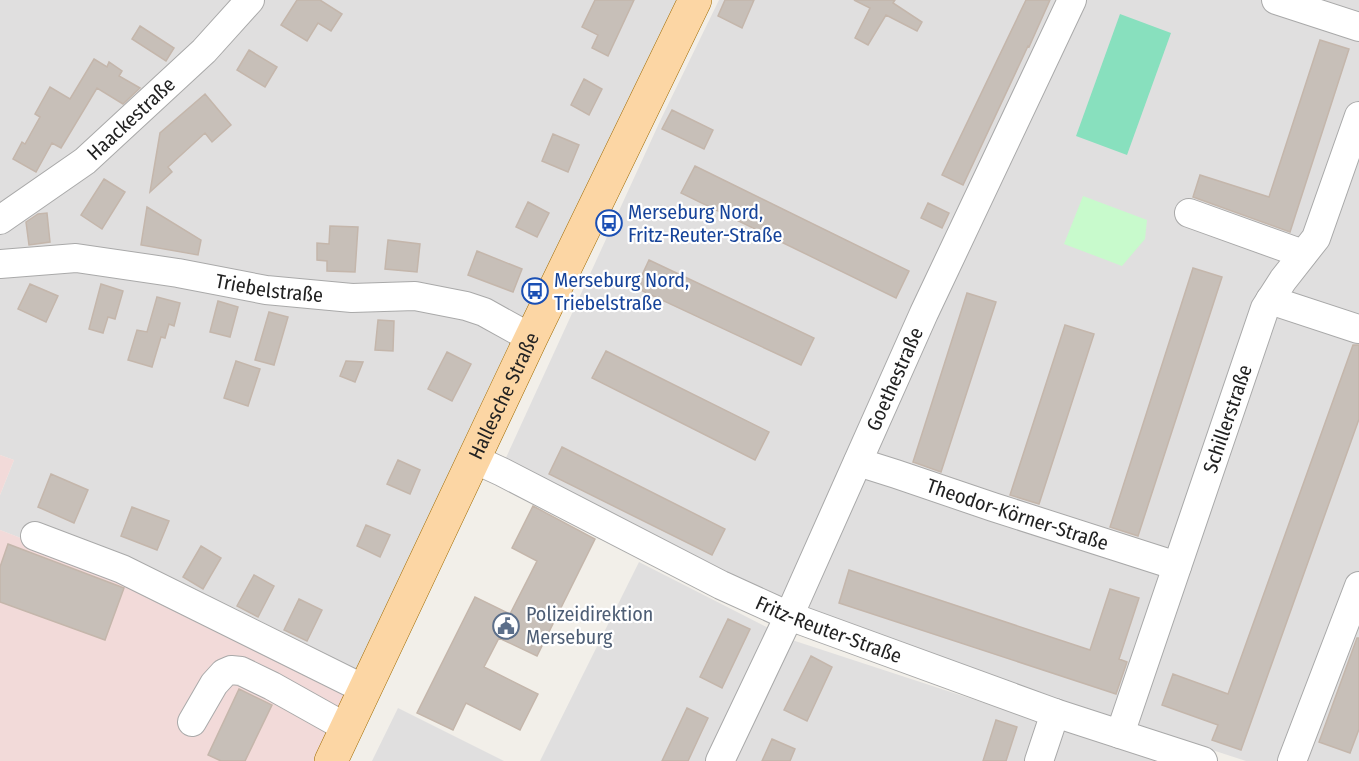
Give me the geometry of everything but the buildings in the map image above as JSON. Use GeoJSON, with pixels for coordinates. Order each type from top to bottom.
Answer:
{"type":"FeatureCollection","features":[{"type":"Feature","properties":{"kind":"main road","name":"Hallesche Straße"},"geometry":{"type":"LineString","coordinates":[[331,761],[531,338],[695,0]]}},
{"type":"Feature","properties":{"kind":"street","name":"Haackestraße"},"geometry":{"type":"LineString","coordinates":[[0,220],[85,161],[204,51],[250,0]]}},
{"type":"Feature","properties":{"kind":"street","name":"Goethestraße"},"geometry":{"type":"LineString","coordinates":[[720,761],[789,616],[924,313],[1072,0]]}},
{"type":"Feature","properties":{"kind":"street"},"geometry":{"type":"LineString","coordinates":[[1276,0],[1359,27]]}},
{"type":"Feature","properties":{"kind":"street","name":"Schillerstraße"},"geometry":{"type":"LineString","coordinates":[[1120,734],[1265,308],[1283,280],[1316,238],[1359,116]]}},
{"type":"Feature","properties":{"kind":"street"},"geometry":{"type":"LineString","coordinates":[[1189,213],[1303,254]]}},
{"type":"Feature","properties":{"kind":"street","name":"Triebelstraße"},"geometry":{"type":"LineString","coordinates":[[0,264],[76,258],[178,273],[266,290],[352,298],[415,296],[484,312],[531,338]]}},
{"type":"Feature","properties":{"kind":"street"},"geometry":{"type":"LineString","coordinates":[[1270,300],[1358,329]]}},
{"type":"Feature","properties":{"kind":"street","name":"Fritz-Reuter-Straße"},"geometry":{"type":"LineString","coordinates":[[474,459],[721,585],[789,616],[1055,713],[1203,761]]}},
{"type":"Feature","properties":{"kind":"street","name":"Theodor-Körner-Straße"},"geometry":{"type":"LineString","coordinates":[[858,462],[1177,566]]}},
{"type":"Feature","properties":{"kind":"street"},"geometry":{"type":"LineString","coordinates":[[35,536],[122,569],[364,689]]}},
{"type":"Feature","properties":{"kind":"street"},"geometry":{"type":"LineString","coordinates":[[1292,761],[1359,586]]}},
{"type":"Feature","properties":{"kind":"street"},"geometry":{"type":"LineString","coordinates":[[192,722],[214,684],[224,673],[231,670],[241,671],[272,686],[346,728]]}},
{"type":"Feature","properties":{"kind":"street"},"geometry":{"type":"LineString","coordinates":[[1039,761],[1055,713]]}},
{"type":"Feature","properties":{"kind":"shaded area"},"geometry":{"type":"Polygon","coordinates":[[[0,0],[678,0],[350,690],[140,584],[0,530],[0,495],[14,460],[0,455],[0,0]]]}},
{"type":"Feature","properties":{"kind":"shaded area"},"geometry":{"type":"Polygon","coordinates":[[[719,0],[1359,0],[1359,761],[1246,761],[806,618],[504,462],[661,119],[719,0]]]}},
{"type":"Feature","properties":{"kind":"shaded area"},"geometry":{"type":"Polygon","coordinates":[[[0,455],[14,460],[0,495],[0,455]]]}},
{"type":"Feature","properties":{"kind":"shaded area"},"geometry":{"type":"Polygon","coordinates":[[[0,530],[140,584],[350,690],[316,761],[0,761],[0,530]]]}},
{"type":"Feature","properties":{"kind":"shaded area"},"geometry":{"type":"Polygon","coordinates":[[[639,562],[792,640],[1162,761],[540,761],[639,562]]]}},
{"type":"Feature","properties":{"kind":"shaded area"},"geometry":{"type":"Polygon","coordinates":[[[398,708],[504,761],[372,761],[398,708]]]}},
{"type":"Feature","properties":{"kind":"green space"},"geometry":{"type":"Polygon","coordinates":[[[1120,14],[1171,33],[1127,155],[1076,136],[1120,14]]]}},
{"type":"Feature","properties":{"kind":"green space"},"geometry":{"type":"Polygon","coordinates":[[[1083,196],[1147,220],[1145,239],[1122,266],[1064,244],[1083,196]]]}},
{"type":"Feature","properties":{"kind":"place","name":"Merseburg Nord, Fritz-Reuter-Straße"},"geometry":{"type":"Point","coordinates":[609,223]}},
{"type":"Feature","properties":{"kind":"place","name":"Merseburg Nord, Triebelstraße"},"geometry":{"type":"Point","coordinates":[535,291]}},
{"type":"Feature","properties":{"kind":"place","name":"Polizeidirektion Merseburg"},"geometry":{"type":"Point","coordinates":[506,626]}}]}
